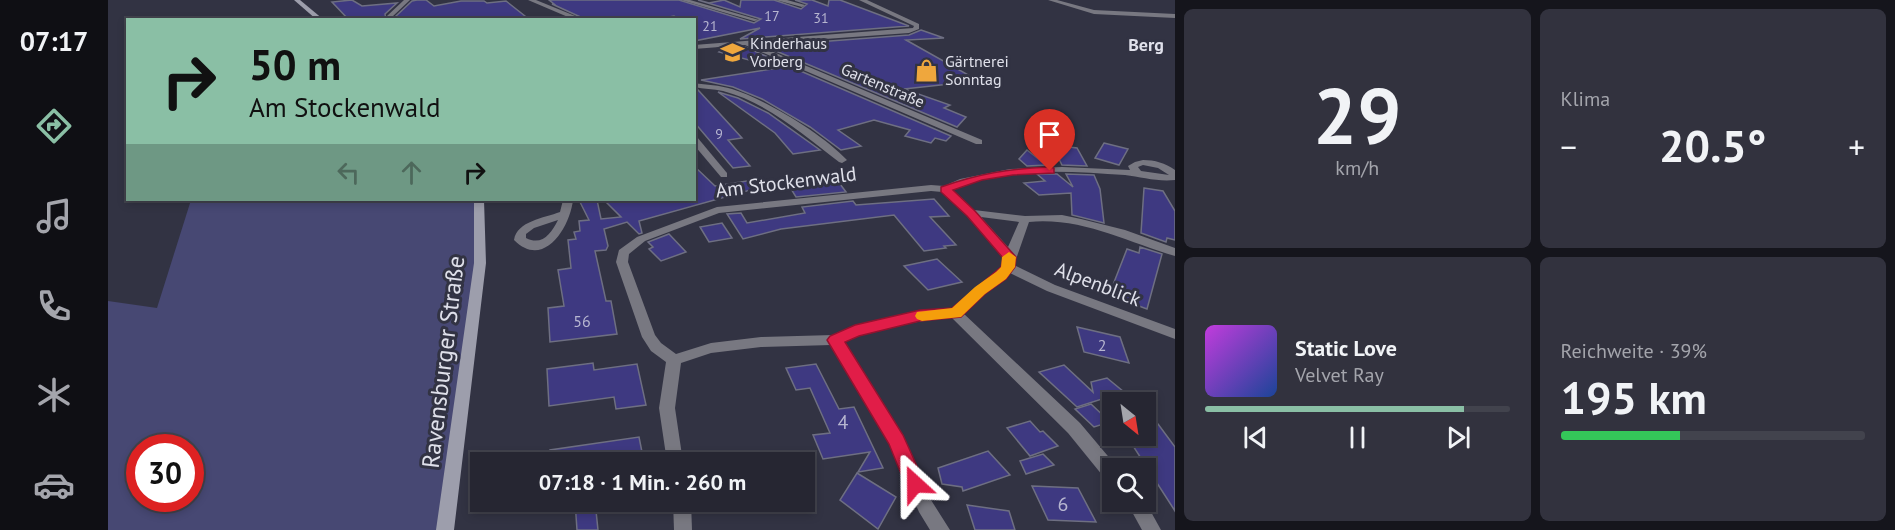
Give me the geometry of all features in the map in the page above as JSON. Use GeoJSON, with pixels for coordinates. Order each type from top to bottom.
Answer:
{"type":"FeatureCollection","features":[{"type":"Feature","properties":{"kind":"main road"},"geometry":{"type":"LineString","coordinates":[[297,0],[319,18]]}},
{"type":"Feature","properties":{"kind":"main road","name":"Ravensburger Straße"},"geometry":{"type":"LineString","coordinates":[[445,530],[480,263],[479,201]]}},
{"type":"Feature","properties":{"kind":"street"},"geometry":{"type":"LineString","coordinates":[[390,18],[407,0]]}},
{"type":"Feature","properties":{"kind":"street"},"geometry":{"type":"LineString","coordinates":[[531,0],[577,18]]}},
{"type":"Feature","properties":{"kind":"street"},"geometry":{"type":"LineString","coordinates":[[684,0],[756,20]]}},
{"type":"Feature","properties":{"kind":"street"},"geometry":{"type":"LineString","coordinates":[[779,0],[802,6]]}},
{"type":"Feature","properties":{"kind":"street"},"geometry":{"type":"LineString","coordinates":[[696,47],[909,32],[916,29],[917,26],[862,0]]}},
{"type":"Feature","properties":{"kind":"street"},"geometry":{"type":"LineString","coordinates":[[1051,0],[1102,13],[1175,16]]}},
{"type":"Feature","properties":{"kind":"street","name":"Gartenstraße"},"geometry":{"type":"LineString","coordinates":[[741,42],[979,142]]}},
{"type":"Feature","properties":{"kind":"street"},"geometry":{"type":"LineString","coordinates":[[696,86],[727,90],[766,107],[842,160]]}},
{"type":"Feature","properties":{"kind":"street"},"geometry":{"type":"LineString","coordinates":[[696,141],[724,175]]}},
{"type":"Feature","properties":{"kind":"street","name":"Am Stockenwald"},"geometry":{"type":"LineString","coordinates":[[674,360],[656,347],[649,337],[622,262],[623,253],[641,239],[717,210],[931,188],[945,189],[979,177],[1013,172],[1069,170],[1137,173]]}},
{"type":"Feature","properties":{"kind":"street"},"geometry":{"type":"LineString","coordinates":[[945,189],[971,213],[1009,262]]}},
{"type":"Feature","properties":{"kind":"street"},"geometry":{"type":"LineString","coordinates":[[566,214],[568,201]]}},
{"type":"Feature","properties":{"kind":"street"},"geometry":{"type":"LineString","coordinates":[[971,213],[1025,219],[1039,216],[1065,219],[1122,234],[1175,252]]}},
{"type":"Feature","properties":{"kind":"street"},"geometry":{"type":"LineString","coordinates":[[674,452],[667,408],[674,360],[711,348],[761,342],[835,340],[855,331],[920,316],[956,313],[980,290],[1001,276],[1009,262],[1025,219]]}},
{"type":"Feature","properties":{"kind":"street","name":"Alpenblick"},"geometry":{"type":"LineString","coordinates":[[1009,262],[1051,288],[1175,334]]}},
{"type":"Feature","properties":{"kind":"street"},"geometry":{"type":"LineString","coordinates":[[956,313],[1074,428],[1102,462]]}},
{"type":"Feature","properties":{"kind":"street"},"geometry":{"type":"LineString","coordinates":[[835,340],[896,440],[925,506],[941,530]]}},
{"type":"Feature","properties":{"kind":"street"},"geometry":{"type":"LineString","coordinates":[[682,512],[683,530]]}},
{"type":"Feature","properties":{"kind":"street"},"geometry":{"type":"LineString","coordinates":[[1141,512],[1152,530]]}},
{"type":"Feature","properties":{"kind":"shaded area"},"geometry":{"type":"Polygon","coordinates":[[[191,201],[479,201],[481,220],[445,530],[108,530],[108,301],[157,308],[191,201]]]}},
{"type":"Feature","properties":{"kind":"building"},"geometry":{"type":"Polygon","coordinates":[[[352,0],[362,6],[397,3],[385,14],[386,18],[347,18],[332,2],[352,0]]]}},
{"type":"Feature","properties":{"kind":"building"},"geometry":{"type":"Polygon","coordinates":[[[426,0],[434,6],[461,1],[487,3],[506,1],[527,18],[395,18],[412,1],[426,0]]]}},
{"type":"Feature","properties":{"kind":"building"},"geometry":{"type":"Polygon","coordinates":[[[549,0],[679,0],[754,23],[761,19],[698,0],[709,3],[724,0],[740,7],[741,0],[774,0],[801,9],[807,4],[795,0],[812,0],[828,6],[829,0],[840,0],[909,26],[740,39],[760,28],[696,41],[696,18],[674,16],[583,18],[552,4],[554,4],[549,0]]]}},
{"type":"Feature","properties":{"kind":"building"},"geometry":{"type":"Polygon","coordinates":[[[921,30],[944,38],[906,40],[972,77],[954,80],[959,83],[904,89],[950,105],[944,108],[966,117],[957,127],[764,46],[909,35],[921,30]]]}},
{"type":"Feature","properties":{"kind":"building"},"geometry":{"type":"Polygon","coordinates":[[[745,47],[951,136],[946,141],[935,138],[931,143],[905,136],[910,130],[874,120],[838,130],[861,146],[841,150],[810,127],[762,99],[733,87],[701,80],[779,68],[719,52],[723,49],[745,47]]]}},
{"type":"Feature","properties":{"kind":"building"},"geometry":{"type":"Polygon","coordinates":[[[696,90],[742,138],[728,140],[750,166],[733,168],[696,124],[696,90]]]}},
{"type":"Feature","properties":{"kind":"building"},"geometry":{"type":"Polygon","coordinates":[[[718,92],[738,98],[768,113],[820,150],[793,154],[775,133],[718,92]]]}},
{"type":"Feature","properties":{"kind":"building"},"geometry":{"type":"Polygon","coordinates":[[[1104,143],[1128,149],[1119,165],[1095,158],[1104,143]]]}},
{"type":"Feature","properties":{"kind":"building"},"geometry":{"type":"Polygon","coordinates":[[[1052,145],[1077,148],[1087,166],[1062,165],[1052,145]]]}},
{"type":"Feature","properties":{"kind":"building"},"geometry":{"type":"Polygon","coordinates":[[[1027,150],[1046,165],[1027,166],[1019,159],[1027,150]]]}},
{"type":"Feature","properties":{"kind":"building"},"geometry":{"type":"Polygon","coordinates":[[[696,168],[715,186],[753,180],[754,189],[639,221],[642,233],[639,234],[627,222],[604,229],[608,246],[606,250],[595,251],[606,301],[611,301],[617,334],[550,342],[548,308],[564,306],[558,270],[571,268],[568,240],[576,239],[574,232],[580,231],[579,221],[589,220],[580,201],[597,201],[601,219],[621,217],[605,201],[696,201],[696,168]]]}},
{"type":"Feature","properties":{"kind":"building"},"geometry":{"type":"Polygon","coordinates":[[[1037,174],[1057,174],[1073,187],[1066,174],[1094,175],[1100,189],[1104,223],[1072,215],[1071,193],[1039,195],[1024,183],[1045,181],[1037,174]]]}},
{"type":"Feature","properties":{"kind":"building"},"geometry":{"type":"Polygon","coordinates":[[[837,180],[846,192],[796,197],[788,184],[837,180]]]}},
{"type":"Feature","properties":{"kind":"building"},"geometry":{"type":"Polygon","coordinates":[[[1144,188],[1163,191],[1175,211],[1175,240],[1167,238],[1166,242],[1141,233],[1144,188]]]}},
{"type":"Feature","properties":{"kind":"building"},"geometry":{"type":"Polygon","coordinates":[[[934,199],[949,216],[930,217],[956,245],[924,251],[894,215],[781,229],[743,239],[727,214],[741,213],[747,223],[805,213],[802,207],[853,201],[856,205],[934,199]]]}},
{"type":"Feature","properties":{"kind":"building"},"geometry":{"type":"Polygon","coordinates":[[[722,223],[732,238],[709,242],[700,227],[722,223]]]}},
{"type":"Feature","properties":{"kind":"building"},"geometry":{"type":"Polygon","coordinates":[[[669,234],[686,252],[661,261],[649,249],[653,247],[648,242],[669,234]]]}},
{"type":"Feature","properties":{"kind":"building"},"geometry":{"type":"Polygon","coordinates":[[[1140,247],[1162,254],[1147,309],[1109,295],[1127,249],[1139,253],[1140,247]]]}},
{"type":"Feature","properties":{"kind":"building"},"geometry":{"type":"Polygon","coordinates":[[[937,259],[962,282],[928,290],[904,266],[937,259]]]}},
{"type":"Feature","properties":{"kind":"building"},"geometry":{"type":"Polygon","coordinates":[[[1077,327],[1120,337],[1129,363],[1084,352],[1077,327]]]}},
{"type":"Feature","properties":{"kind":"building"},"geometry":{"type":"Polygon","coordinates":[[[593,363],[594,370],[637,364],[646,405],[616,409],[614,397],[549,406],[547,369],[593,363]]]}},
{"type":"Feature","properties":{"kind":"building"},"geometry":{"type":"Polygon","coordinates":[[[816,364],[839,409],[854,407],[883,468],[858,472],[870,452],[823,459],[813,435],[830,433],[810,388],[796,390],[786,368],[816,364]]]}},
{"type":"Feature","properties":{"kind":"building"},"geometry":{"type":"Polygon","coordinates":[[[1064,365],[1093,392],[1091,382],[1107,378],[1124,392],[1102,392],[1102,399],[1077,407],[1039,372],[1064,365]]]}},
{"type":"Feature","properties":{"kind":"building"},"geometry":{"type":"Polygon","coordinates":[[[1091,404],[1102,414],[1102,424],[1094,427],[1075,409],[1091,404]]]}},
{"type":"Feature","properties":{"kind":"building"},"geometry":{"type":"Polygon","coordinates":[[[1030,421],[1058,446],[1030,456],[1007,428],[1030,421]]]}},
{"type":"Feature","properties":{"kind":"building"},"geometry":{"type":"Polygon","coordinates":[[[1156,424],[1158,424],[1175,447],[1175,511],[1156,482],[1156,458],[1141,458],[1133,446],[1156,446],[1156,424]]]}},
{"type":"Feature","properties":{"kind":"building"},"geometry":{"type":"Polygon","coordinates":[[[639,437],[642,452],[550,452],[550,450],[639,437]]]}},
{"type":"Feature","properties":{"kind":"building"},"geometry":{"type":"Polygon","coordinates":[[[988,451],[1010,475],[963,491],[962,487],[942,484],[938,468],[988,451]]]}},
{"type":"Feature","properties":{"kind":"building"},"geometry":{"type":"Polygon","coordinates":[[[1043,454],[1054,465],[1026,474],[1020,461],[1043,454]]]}},
{"type":"Feature","properties":{"kind":"building"},"geometry":{"type":"Polygon","coordinates":[[[857,473],[896,497],[878,529],[840,500],[857,473]]]}},
{"type":"Feature","properties":{"kind":"building"},"geometry":{"type":"Polygon","coordinates":[[[1032,486],[1078,488],[1096,522],[1048,520],[1032,486]]]}},
{"type":"Feature","properties":{"kind":"building"},"geometry":{"type":"Polygon","coordinates":[[[967,505],[1009,511],[1015,530],[975,530],[967,505]]]}},
{"type":"Feature","properties":{"kind":"building"},"geometry":{"type":"Polygon","coordinates":[[[576,512],[596,512],[598,530],[577,530],[576,512]]]}},
{"type":"Feature","properties":{"kind":"slow traffic"},"geometry":{"type":"LineString","coordinates":[[922,316],[956,313],[980,290],[1001,276],[1008,267],[1009,257]]}},
{"type":"Feature","properties":{"kind":"place","name":"Kinderhaus Vorberg"},"geometry":{"type":"Point","coordinates":[732,52]}},
{"type":"Feature","properties":{"kind":"place","name":"Gärtnerei Sonntag"},"geometry":{"type":"Point","coordinates":[927,70]}},
{"type":"Feature","properties":{"kind":"district","name":"Berg"},"geometry":{"type":"Point","coordinates":[1146,44]}},
{"type":"Feature","properties":{"kind":"route"},"geometry":{"type":"LineString","coordinates":[[915,484],[896,440],[835,340],[855,331],[920,316],[956,313],[980,290],[1001,276],[1008,267],[1010,257],[971,213],[945,189],[979,177],[1013,172],[1050,171]]}}]}
